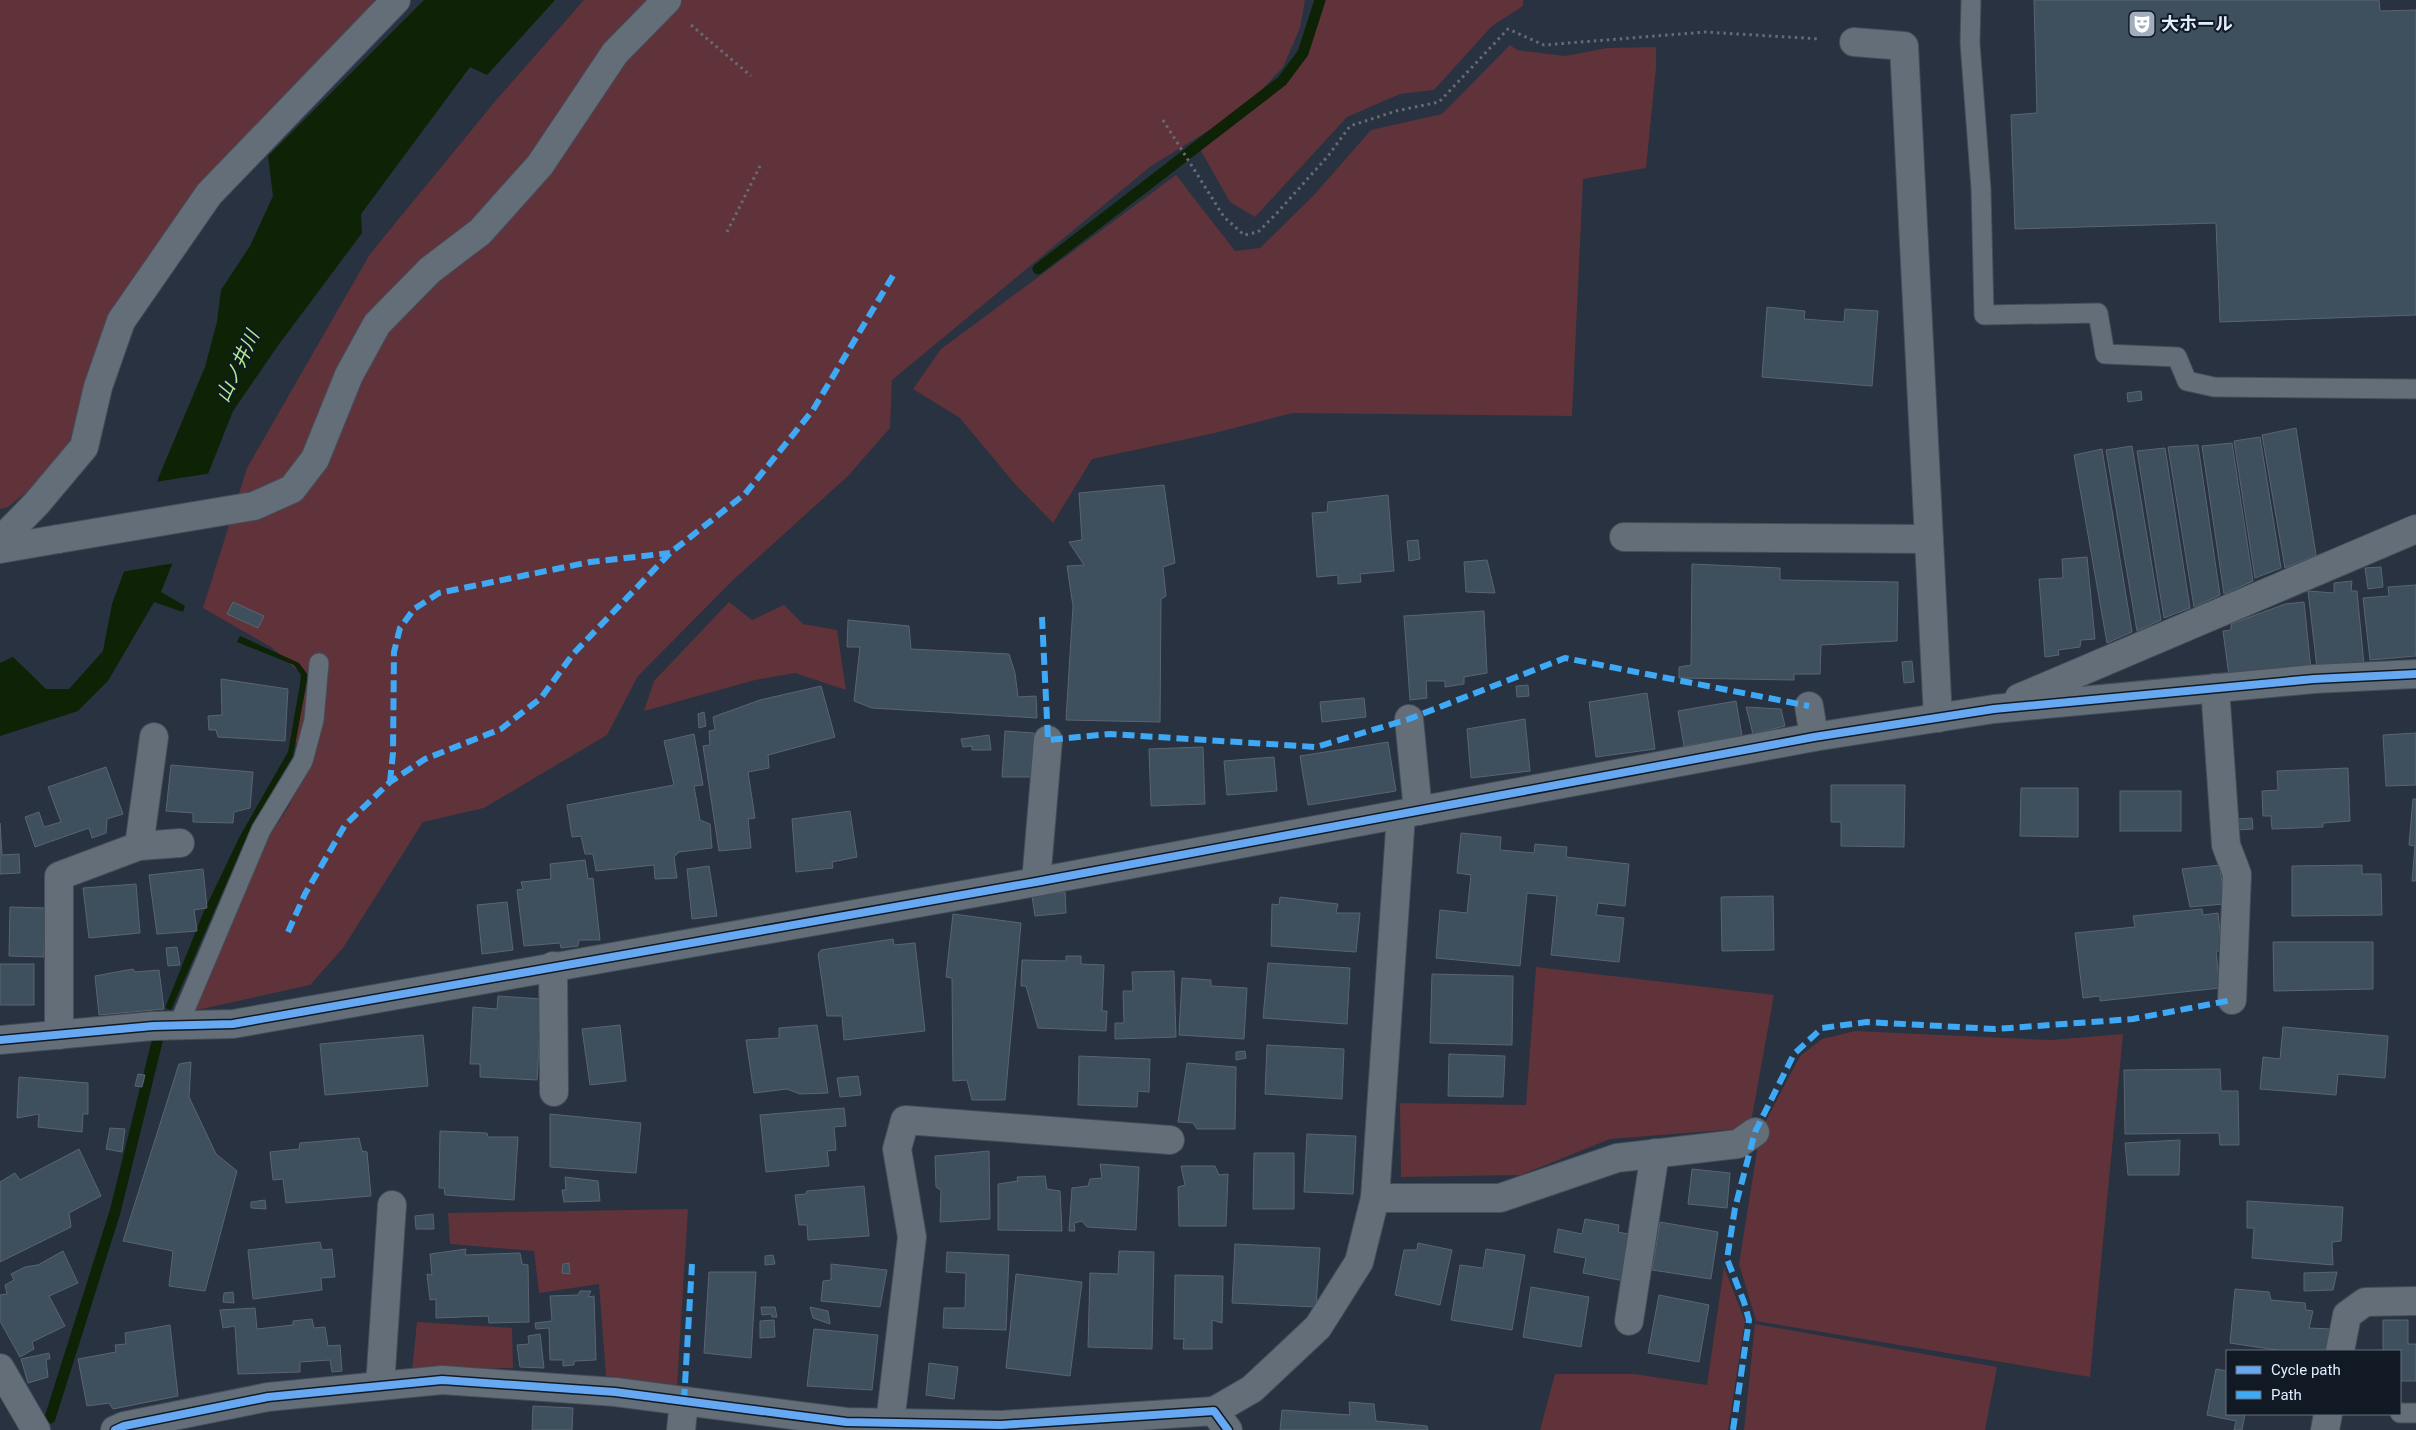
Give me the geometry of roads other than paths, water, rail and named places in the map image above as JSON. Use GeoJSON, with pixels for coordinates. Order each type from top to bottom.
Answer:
{"type":"FeatureCollection","features":[{"type":"Feature","properties":{"kind":"street"},"geometry":{"type":"LineString","coordinates":[[0,541],[37,503],[84,447],[98,387],[121,321],[209,194],[396,0]]}},
{"type":"Feature","properties":{"kind":"street"},"geometry":{"type":"LineString","coordinates":[[0,549],[254,506],[292,489],[316,459],[349,374],[377,324],[430,270],[480,232],[540,165],[615,53],[667,0]]}},
{"type":"Feature","properties":{"kind":"street"},"geometry":{"type":"LineString","coordinates":[[1854,42],[1904,46],[1938,718]]}},
{"type":"Feature","properties":{"kind":"street"},"geometry":{"type":"LineString","coordinates":[[1994,709],[2416,529]]}},
{"type":"Feature","properties":{"kind":"street"},"geometry":{"type":"LineString","coordinates":[[1624,537],[1929,539]]}},
{"type":"Feature","properties":{"kind":"street"},"geometry":{"type":"LineString","coordinates":[[0,1040],[178,1026],[233,1024],[1036,882],[1814,737],[1994,709],[2314,679],[2416,674]]}},
{"type":"Feature","properties":{"kind":"street"},"geometry":{"type":"LineString","coordinates":[[2215,688],[2226,845],[2237,874],[2232,1000]]}},
{"type":"Feature","properties":{"kind":"street"},"geometry":{"type":"LineString","coordinates":[[1809,706],[1814,737]]}},
{"type":"Feature","properties":{"kind":"street"},"geometry":{"type":"LineString","coordinates":[[114,1430],[124,1426],[268,1397],[442,1380],[615,1392],[846,1422],[1001,1425],[1221,1421],[1318,1326],[1359,1262],[1375,1198],[1409,813],[1409,720]]}},
{"type":"Feature","properties":{"kind":"street"},"geometry":{"type":"LineString","coordinates":[[139,846],[154,737]]}},
{"type":"Feature","properties":{"kind":"street"},"geometry":{"type":"LineString","coordinates":[[1036,882],[1048,740]]}},
{"type":"Feature","properties":{"kind":"street"},"geometry":{"type":"LineString","coordinates":[[59,1035],[59,876],[139,846],[180,843]]}},
{"type":"Feature","properties":{"kind":"street"},"geometry":{"type":"LineString","coordinates":[[553,966],[554,1092]]}},
{"type":"Feature","properties":{"kind":"street"},"geometry":{"type":"LineString","coordinates":[[890,1423],[912,1237],[897,1149],[905,1120],[1170,1140]]}},
{"type":"Feature","properties":{"kind":"street"},"geometry":{"type":"LineString","coordinates":[[1375,1198],[1500,1198],[1617,1158],[1738,1144],[1755,1132]]}},
{"type":"Feature","properties":{"kind":"street"},"geometry":{"type":"LineString","coordinates":[[1630,1321],[1654,1153]]}},
{"type":"Feature","properties":{"kind":"street"},"geometry":{"type":"LineString","coordinates":[[380,1386],[392,1205]]}},
{"type":"Feature","properties":{"kind":"street"},"geometry":{"type":"LineString","coordinates":[[2340,1350],[2347,1315],[2365,1302],[2416,1301]]}},
{"type":"Feature","properties":{"kind":"street"},"geometry":{"type":"LineString","coordinates":[[0,1368],[36,1430]]}},
{"type":"Feature","properties":{"kind":"street"},"geometry":{"type":"LineString","coordinates":[[681,1430],[684,1401]]}},
{"type":"Feature","properties":{"kind":"street"},"geometry":{"type":"LineString","coordinates":[[2325,1430],[2328,1415]]}},
{"type":"Feature","properties":{"kind":"lane"},"geometry":{"type":"LineString","coordinates":[[1971,0],[1970,43],[1981,189],[1984,315],[2098,313],[2105,354],[2177,357],[2188,380],[2214,387],[2416,389]]}},
{"type":"Feature","properties":{"kind":"lane"},"geometry":{"type":"LineString","coordinates":[[178,1026],[261,830],[304,761],[314,720],[319,663]]}},
{"type":"Feature","properties":{"kind":"lane"},"geometry":{"type":"LineString","coordinates":[[2401,1413],[2416,1414]]}},
{"type":"Feature","properties":{"kind":"water","name":"山ノ井川"},"geometry":{"type":"Polygon","coordinates":[[[424,0],[555,0],[487,75],[470,67],[361,214],[362,233],[277,347],[233,411],[161,592],[185,606],[183,612],[154,602],[108,681],[78,711],[0,736],[0,663],[13,657],[46,689],[69,689],[103,651],[112,604],[160,474],[205,367],[217,322],[221,290],[250,246],[273,196],[268,156],[424,0]]]}},
{"type":"Feature","properties":{"kind":"water"},"geometry":{"type":"Polygon","coordinates":[[[240,636],[299,663],[308,675],[293,756],[251,827],[171,1010],[165,1008],[204,911],[240,836],[288,752],[301,675],[294,665],[237,642],[240,636]]]}},
{"type":"Feature","properties":{"kind":"waterway"},"geometry":{"type":"LineString","coordinates":[[1038,269],[1282,81],[1303,53],[1320,0]]}},
{"type":"Feature","properties":{"kind":"waterway"},"geometry":{"type":"LineString","coordinates":[[50,1418],[115,1212],[157,1042]]}},
{"type":"Feature","properties":{"kind":"place","name":"大ホール"},"geometry":{"type":"Point","coordinates":[2142,24]}}]}
